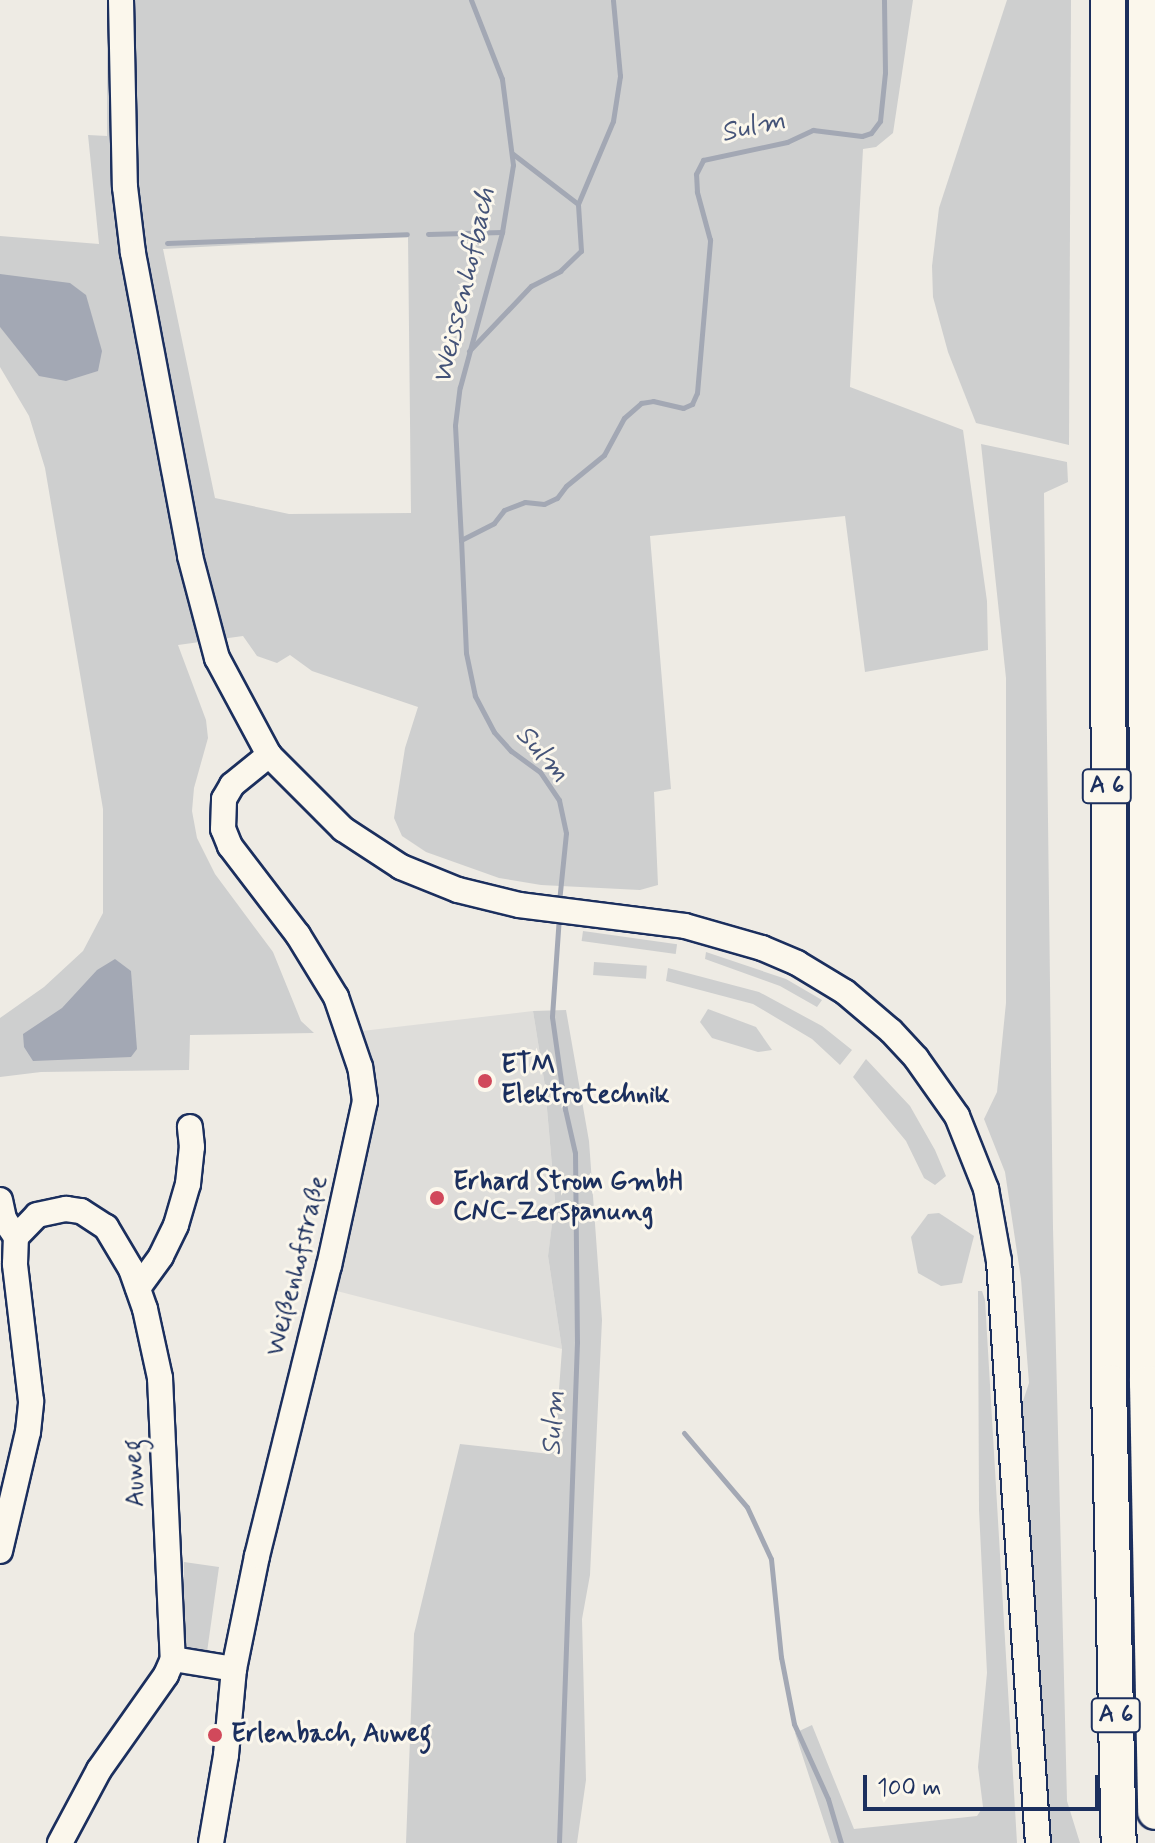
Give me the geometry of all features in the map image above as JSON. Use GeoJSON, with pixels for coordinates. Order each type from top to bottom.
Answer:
{"type":"FeatureCollection","features":[{"type":"Feature","properties":{"kind":"highway","name":"A 6"},"geometry":{"type":"LineString","coordinates":[[1108,0],[1109,1366],[1119,1843]]}},
{"type":"Feature","properties":{"kind":"highway","name":"A 6"},"geometry":{"type":"LineString","coordinates":[[1147,3],[1147,1383],[1155,1812]]}},
{"type":"Feature","properties":{"kind":"street"},"geometry":{"type":"LineString","coordinates":[[121,0],[123,158],[131,240],[187,541],[205,622],[217,658],[269,755],[343,829],[401,867],[458,890],[543,907],[685,926],[762,948],[797,963],[845,992],[891,1031],[916,1058],[957,1116],[986,1189],[999,1261],[1038,1843]]}},
{"type":"Feature","properties":{"kind":"street","name":"Weißenhofstraße"},"geometry":{"type":"LineString","coordinates":[[211,1843],[226,1755],[234,1669],[257,1556],[329,1266],[365,1101],[360,1067],[336,997],[298,935],[230,846],[223,829],[224,799],[232,785],[269,755]]}},
{"type":"Feature","properties":{"kind":"street"},"geometry":{"type":"LineString","coordinates":[[138,1288],[161,1256],[176,1225],[188,1184],[192,1147],[190,1127]]}},
{"type":"Feature","properties":{"kind":"street"},"geometry":{"type":"LineString","coordinates":[[0,1200],[4,1219],[16,1237],[15,1264],[31,1401],[28,1432],[0,1551]]}},
{"type":"Feature","properties":{"kind":"street","name":"Auweg"},"geometry":{"type":"LineString","coordinates":[[16,1237],[37,1215],[66,1209],[81,1211],[106,1227],[138,1288],[160,1378],[173,1659]]}},
{"type":"Feature","properties":{"kind":"street"},"geometry":{"type":"LineString","coordinates":[[60,1843],[99,1770],[166,1675],[173,1659],[234,1669]]}},
{"type":"Feature","properties":{"kind":"shaded area"},"geometry":{"type":"Polygon","coordinates":[[[107,0],[913,0],[893,133],[876,147],[863,149],[850,387],[963,430],[987,601],[988,650],[865,672],[845,516],[650,536],[671,789],[654,792],[658,885],[640,890],[541,885],[499,878],[426,852],[402,836],[394,818],[405,748],[418,707],[312,671],[290,655],[277,663],[257,656],[243,636],[178,645],[206,720],[208,738],[194,788],[192,811],[197,838],[215,874],[273,952],[301,1021],[314,1033],[190,1035],[189,1070],[41,1072],[0,1077],[0,1018],[44,987],[83,951],[103,913],[103,809],[45,468],[29,416],[0,367],[0,236],[99,244],[88,135],[107,136],[107,0]],[[408,236],[163,249],[215,498],[289,514],[411,513],[408,236]]]}},
{"type":"Feature","properties":{"kind":"shaded area"},"geometry":{"type":"Polygon","coordinates":[[[1007,0],[1071,0],[1069,445],[976,423],[948,352],[933,297],[932,266],[939,208],[1007,0]]]}},
{"type":"Feature","properties":{"kind":"shaded area"},"geometry":{"type":"Polygon","coordinates":[[[0,274],[70,283],[86,295],[102,351],[98,371],[66,381],[39,376],[0,327],[0,274]]]}},
{"type":"Feature","properties":{"kind":"shaded area"},"geometry":{"type":"Polygon","coordinates":[[[981,444],[1067,462],[1068,482],[1044,493],[1053,1228],[1067,1801],[1080,1843],[1052,1843],[1020,1410],[1029,1383],[1021,1279],[1005,1172],[984,1119],[997,1092],[1006,1003],[1006,678],[981,444]]]}},
{"type":"Feature","properties":{"kind":"shaded area"},"geometry":{"type":"Polygon","coordinates":[[[583,931],[677,944],[676,954],[582,941],[583,931]]]}},
{"type":"Feature","properties":{"kind":"shaded area"},"geometry":{"type":"Polygon","coordinates":[[[706,952],[786,979],[822,1000],[817,1007],[780,986],[705,959],[706,952]]]}},
{"type":"Feature","properties":{"kind":"shaded area"},"geometry":{"type":"Polygon","coordinates":[[[115,959],[131,971],[137,1049],[131,1057],[33,1061],[24,1047],[23,1034],[62,1008],[97,970],[115,959]]]}},
{"type":"Feature","properties":{"kind":"shaded area"},"geometry":{"type":"Polygon","coordinates":[[[594,962],[647,966],[646,979],[593,975],[594,962]]]}},
{"type":"Feature","properties":{"kind":"shaded area"},"geometry":{"type":"Polygon","coordinates":[[[668,968],[759,992],[822,1026],[852,1050],[840,1065],[812,1039],[753,1004],[666,981],[668,968]]]}},
{"type":"Feature","properties":{"kind":"shaded area"},"geometry":{"type":"Polygon","coordinates":[[[708,1009],[756,1027],[772,1050],[758,1052],[712,1038],[700,1022],[708,1009]]]}},
{"type":"Feature","properties":{"kind":"shaded area"},"geometry":{"type":"Polygon","coordinates":[[[566,1010],[589,1141],[602,1320],[590,1575],[582,1619],[586,1780],[577,1843],[406,1843],[414,1634],[460,1444],[550,1454],[556,1430],[562,1349],[548,1256],[555,1200],[545,1086],[533,1011],[566,1010]]]}},
{"type":"Feature","properties":{"kind":"shaded area"},"geometry":{"type":"Polygon","coordinates":[[[533,1011],[545,1086],[555,1201],[548,1256],[562,1349],[329,1289],[369,1099],[362,1031],[533,1011]]]}},
{"type":"Feature","properties":{"kind":"shaded area"},"geometry":{"type":"Polygon","coordinates":[[[866,1059],[910,1106],[935,1150],[946,1176],[935,1185],[924,1178],[906,1141],[853,1077],[866,1059]]]}},
{"type":"Feature","properties":{"kind":"shaded area"},"geometry":{"type":"Polygon","coordinates":[[[939,1213],[974,1236],[962,1283],[941,1286],[918,1273],[911,1237],[928,1214],[939,1213]]]}},
{"type":"Feature","properties":{"kind":"shaded area"},"geometry":{"type":"Polygon","coordinates":[[[978,1291],[982,1291],[985,1300],[1017,1843],[831,1843],[795,1733],[812,1725],[854,1829],[977,1816],[983,1807],[978,1767],[987,1673],[979,1510],[978,1291]]]}},
{"type":"Feature","properties":{"kind":"shaded area"},"geometry":{"type":"Polygon","coordinates":[[[184,1562],[219,1567],[207,1652],[189,1649],[183,1640],[184,1562]]]}},
{"type":"Feature","properties":{"kind":"waterway","name":"Weissenhofbach"},"geometry":{"type":"LineString","coordinates":[[461,540],[455,425],[460,387],[502,232],[513,165],[502,79],[471,0]]}},
{"type":"Feature","properties":{"kind":"waterway"},"geometry":{"type":"LineString","coordinates":[[469,351],[531,286],[560,271],[581,251],[578,204],[613,121],[620,76],[613,0]]}},
{"type":"Feature","properties":{"kind":"waterway","name":"Sulm"},"geometry":{"type":"LineString","coordinates":[[559,902],[566,833],[559,800],[540,772],[511,751],[494,732],[475,696],[466,653],[461,540],[494,523],[504,510],[525,502],[544,504],[557,498],[566,486],[604,455],[624,418],[641,403],[653,401],[683,408],[692,404],[697,393],[710,240],[697,192],[696,174],[703,160],[787,142],[813,130],[862,136],[871,133],[880,121],[885,73],[884,0]]}},
{"type":"Feature","properties":{"kind":"waterway"},"geometry":{"type":"LineString","coordinates":[[513,154],[578,204]]}},
{"type":"Feature","properties":{"kind":"waterway"},"geometry":{"type":"LineString","coordinates":[[428,234],[502,232]]}},
{"type":"Feature","properties":{"kind":"waterway"},"geometry":{"type":"LineString","coordinates":[[167,243],[407,234]]}},
{"type":"Feature","properties":{"kind":"waterway","name":"Sulm"},"geometry":{"type":"LineString","coordinates":[[559,916],[552,1017],[565,1109],[575,1153],[577,1342],[559,1843]]}},
{"type":"Feature","properties":{"kind":"waterway"},"geometry":{"type":"LineString","coordinates":[[684,1433],[747,1507],[771,1559],[781,1657],[794,1724],[828,1799],[841,1843]]}},
{"type":"Feature","properties":{"kind":"place","name":"ETM Elektrotechnik"},"geometry":{"type":"Point","coordinates":[485,1081]}},
{"type":"Feature","properties":{"kind":"place","name":"Erhard Strom GmbH CNC-Zerspanung"},"geometry":{"type":"Point","coordinates":[437,1198]}},
{"type":"Feature","properties":{"kind":"place","name":"Erlenbach, Auweg"},"geometry":{"type":"Point","coordinates":[215,1735]}}]}
